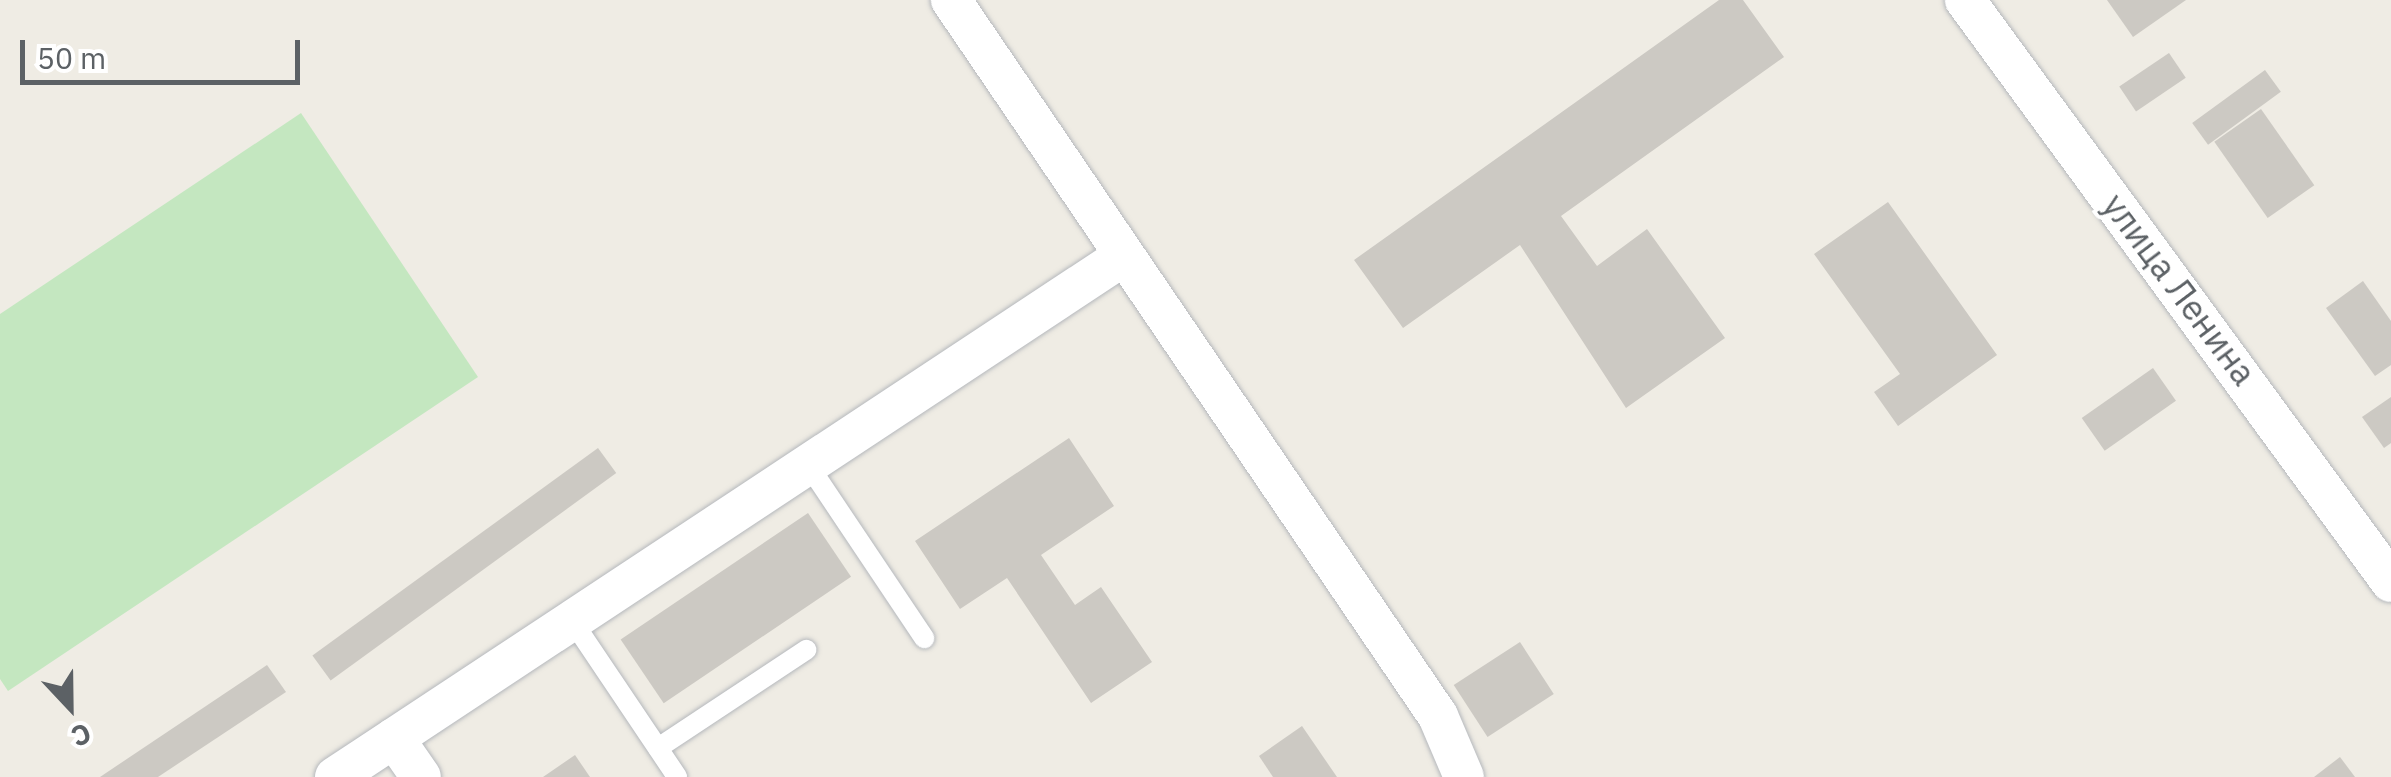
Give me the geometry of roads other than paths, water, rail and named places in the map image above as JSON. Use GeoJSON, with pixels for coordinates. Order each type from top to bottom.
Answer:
{"type":"FeatureCollection","features":[{"type":"Feature","properties":{"kind":"street"},"geometry":{"type":"LineString","coordinates":[[951,0],[1119,259],[1438,716],[1464,777]]}},
{"type":"Feature","properties":{"kind":"street","name":"улица Ленина"},"geometry":{"type":"LineString","coordinates":[[1965,0],[2391,582]]}},
{"type":"Feature","properties":{"kind":"street"},"geometry":{"type":"LineString","coordinates":[[335,777],[1119,259]]}},
{"type":"Feature","properties":{"kind":"street"},"geometry":{"type":"LineString","coordinates":[[394,738],[422,777]]}},
{"type":"Feature","properties":{"kind":"lane"},"geometry":{"type":"LineString","coordinates":[[808,463],[924,638]]}},
{"type":"Feature","properties":{"kind":"lane"},"geometry":{"type":"LineString","coordinates":[[571,619],[677,777]]}},
{"type":"Feature","properties":{"kind":"lane"},"geometry":{"type":"LineString","coordinates":[[658,748],[806,650]]}}]}
